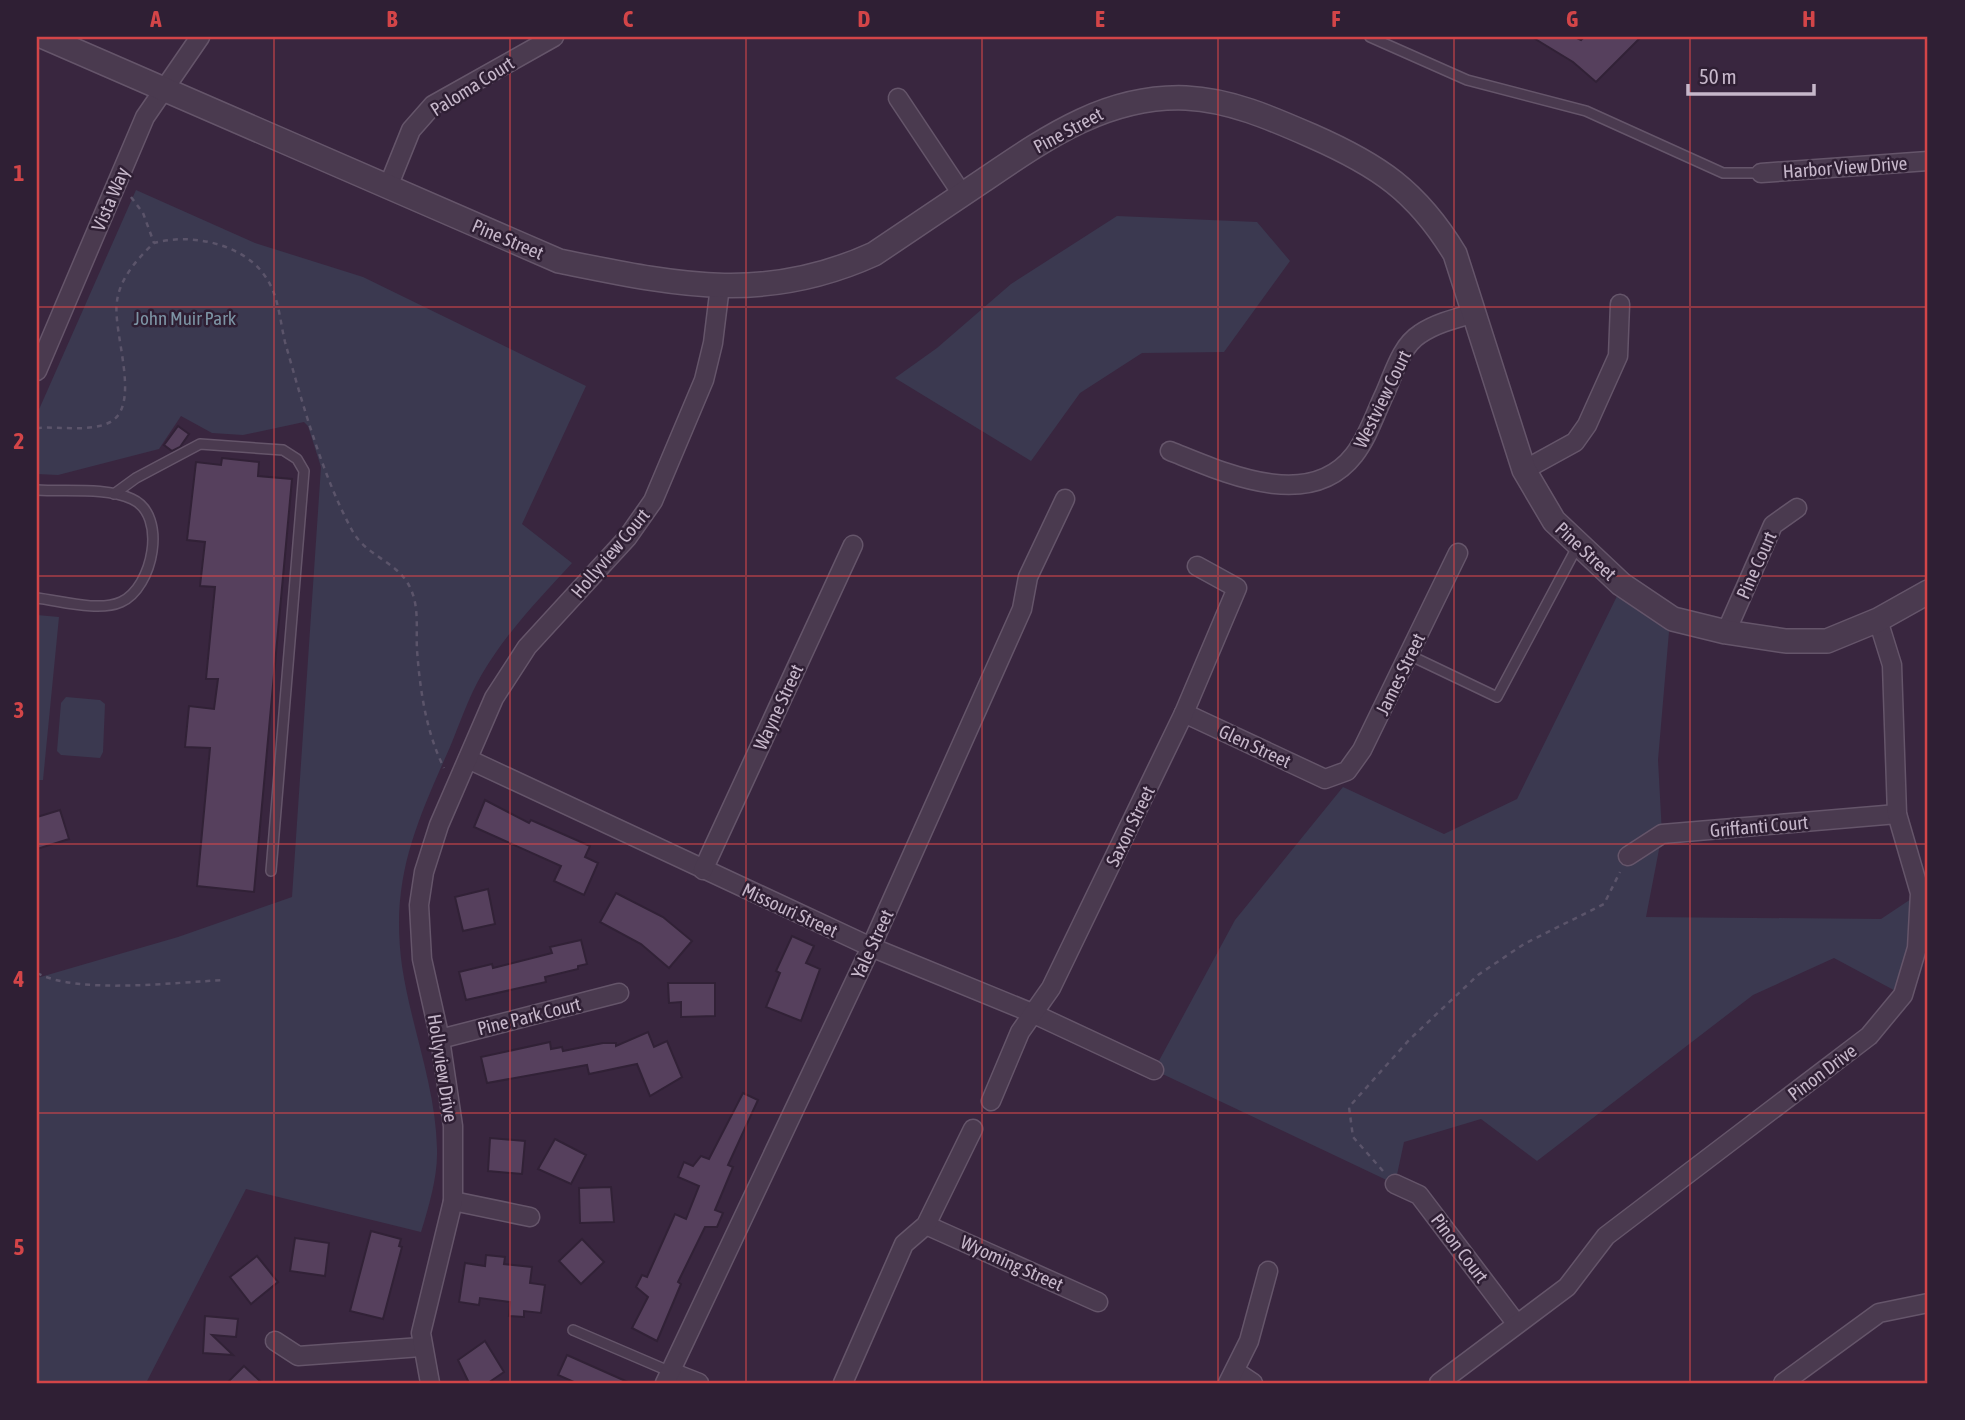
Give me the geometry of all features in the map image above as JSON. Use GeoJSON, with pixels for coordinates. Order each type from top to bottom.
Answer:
{"type":"FeatureCollection","features":[{"type":"Feature","properties":{"kind":"street","name":"Pine Street"},"geometry":{"type":"LineString","coordinates":[[44,37],[559,261],[642,277],[720,286],[780,284],[846,267],[874,254],[1069,124],[1109,108],[1149,100],[1186,98],[1256,111],[1355,155],[1387,174],[1414,197],[1437,224],[1455,254],[1524,470],[1554,521],[1621,583],[1673,619],[1726,632],[1786,641],[1827,641],[1878,620],[1928,592]]}},
{"type":"Feature","properties":{"kind":"street","name":"Vista Way"},"geometry":{"type":"LineString","coordinates":[[37,371],[145,117],[163,87],[200,37]]}},
{"type":"Feature","properties":{"kind":"street","name":"Paloma Court"},"geometry":{"type":"LineString","coordinates":[[388,187],[411,130],[433,105],[554,37]]}},
{"type":"Feature","properties":{"kind":"street"},"geometry":{"type":"LineString","coordinates":[[898,98],[962,194]]}},
{"type":"Feature","properties":{"kind":"street","name":"Harbor View Drive"},"geometry":{"type":"LineString","coordinates":[[1761,173],[1928,161]]}},
{"type":"Feature","properties":{"kind":"street","name":"Hollyview Court"},"geometry":{"type":"LineString","coordinates":[[468,759],[494,698],[527,647],[627,538],[653,501],[704,380],[713,343],[720,286]]}},
{"type":"Feature","properties":{"kind":"street"},"geometry":{"type":"LineString","coordinates":[[1524,470],[1575,442],[1587,425],[1618,356],[1620,304]]}},
{"type":"Feature","properties":{"kind":"street","name":"Westview Court"},"geometry":{"type":"LineString","coordinates":[[1170,451],[1259,482],[1301,486],[1321,479],[1339,470],[1362,445],[1407,346],[1420,334],[1475,313]]}},
{"type":"Feature","properties":{"kind":"street","name":"Yale Street"},"geometry":{"type":"LineString","coordinates":[[668,1377],[871,947],[1016,621],[1028,577],[1065,499]]}},
{"type":"Feature","properties":{"kind":"street","name":"Pine Court"},"geometry":{"type":"LineString","coordinates":[[1726,632],[1773,525],[1797,508]]}},
{"type":"Feature","properties":{"kind":"street","name":"Wayne Street"},"geometry":{"type":"LineString","coordinates":[[703,870],[853,545]]}},
{"type":"Feature","properties":{"kind":"street","name":"James Street"},"geometry":{"type":"LineString","coordinates":[[1325,779],[1347,771],[1363,750],[1458,553]]}},
{"type":"Feature","properties":{"kind":"street","name":"Saxon Street"},"geometry":{"type":"LineString","coordinates":[[991,1101],[1020,1032],[1051,988],[1184,713],[1237,588],[1197,566]]}},
{"type":"Feature","properties":{"kind":"street","name":"Pinon Drive"},"geometry":{"type":"LineString","coordinates":[[1439,1383],[1567,1287],[1606,1236],[1869,1036],[1903,995],[1917,948],[1920,893],[1896,814],[1892,665],[1878,620]]}},
{"type":"Feature","properties":{"kind":"street","name":"Glen Street"},"geometry":{"type":"LineString","coordinates":[[1184,713],[1325,779]]}},
{"type":"Feature","properties":{"kind":"street","name":"Missouri Street"},"geometry":{"type":"LineString","coordinates":[[468,759],[871,947],[1032,1013],[1154,1070]]}},
{"type":"Feature","properties":{"kind":"street","name":"Hollyview Drive"},"geometry":{"type":"LineString","coordinates":[[430,1383],[421,1347],[421,1333],[453,1201],[453,1126],[440,1039],[422,959],[419,905],[424,872],[439,825],[468,759]]}},
{"type":"Feature","properties":{"kind":"street","name":"Griffanti Court"},"geometry":{"type":"LineString","coordinates":[[1628,856],[1662,834],[1896,814]]}},
{"type":"Feature","properties":{"kind":"street","name":"Pine Park Court"},"geometry":{"type":"LineString","coordinates":[[440,1039],[618,993]]}},
{"type":"Feature","properties":{"kind":"street"},"geometry":{"type":"LineString","coordinates":[[843,1383],[904,1244],[926,1225],[973,1129]]}},
{"type":"Feature","properties":{"kind":"street","name":"Pinon Court"},"geometry":{"type":"LineString","coordinates":[[1395,1184],[1419,1195],[1516,1323]]}},
{"type":"Feature","properties":{"kind":"street"},"geometry":{"type":"LineString","coordinates":[[453,1201],[530,1217]]}},
{"type":"Feature","properties":{"kind":"street","name":"Wyoming Street"},"geometry":{"type":"LineString","coordinates":[[926,1225],[1098,1302]]}},
{"type":"Feature","properties":{"kind":"street"},"geometry":{"type":"LineString","coordinates":[[1253,1383],[1231,1377],[1249,1341],[1268,1270]]}},
{"type":"Feature","properties":{"kind":"street"},"geometry":{"type":"LineString","coordinates":[[1783,1383],[1879,1313],[1928,1303]]}},
{"type":"Feature","properties":{"kind":"street"},"geometry":{"type":"LineString","coordinates":[[275,1340],[298,1356],[421,1347]]}},
{"type":"Feature","properties":{"kind":"street"},"geometry":{"type":"LineString","coordinates":[[668,1377],[699,1383]]}},
{"type":"Feature","properties":{"kind":"lane"},"geometry":{"type":"LineString","coordinates":[[1370,37],[1467,80],[1586,111],[1723,173],[1761,173]]}},
{"type":"Feature","properties":{"kind":"lane"},"geometry":{"type":"LineString","coordinates":[[114,495],[136,478],[200,444],[283,450],[297,459],[304,471],[271,871]]}},
{"type":"Feature","properties":{"kind":"lane"},"geometry":{"type":"LineString","coordinates":[[37,490],[114,495],[132,499],[144,508],[151,519],[153,530],[147,576],[140,589],[119,603],[107,606],[37,598]]}},
{"type":"Feature","properties":{"kind":"lane"},"geometry":{"type":"LineString","coordinates":[[1409,655],[1497,697],[1578,545]]}},
{"type":"Feature","properties":{"kind":"lane"},"geometry":{"type":"LineString","coordinates":[[573,1330],[668,1377]]}},
{"type":"Feature","properties":{"kind":"path"},"geometry":{"type":"LineString","coordinates":[[128,195],[143,213],[154,243]]}},
{"type":"Feature","properties":{"kind":"path"},"geometry":{"type":"LineString","coordinates":[[1395,1184],[1353,1137],[1349,1107],[1409,1040],[1478,975],[1524,944],[1604,904],[1628,856]]}},
{"type":"Feature","properties":{"kind":"path"},"geometry":{"type":"LineString","coordinates":[[37,973],[61,983],[225,980]]}},
{"type":"Feature","properties":{"kind":"green space","name":"John Muir Park"},"geometry":{"type":"Polygon","coordinates":[[[136,190],[255,243],[363,277],[586,386],[522,524],[572,563],[513,630],[482,674],[426,801],[403,879],[399,935],[402,966],[436,1126],[437,1159],[430,1201],[421,1232],[246,1189],[146,1383],[37,1383],[37,978],[178,937],[292,897],[321,467],[308,426],[304,422],[243,435],[212,433],[181,416],[159,449],[58,475],[37,474],[37,414],[136,190]]]}},
{"type":"Feature","properties":{"kind":"green space"},"geometry":{"type":"Polygon","coordinates":[[[1117,216],[1257,222],[1290,261],[1224,352],[1142,353],[1080,393],[1031,461],[895,378],[937,348],[1011,284],[1117,216]]]}},
{"type":"Feature","properties":{"kind":"green space"},"geometry":{"type":"Polygon","coordinates":[[[1622,586],[1670,620],[1658,760],[1662,834],[1646,917],[1881,919],[1920,893],[1903,995],[1834,958],[1753,995],[1537,1161],[1481,1119],[1404,1142],[1395,1184],[1154,1070],[1235,920],[1343,787],[1444,834],[1517,799],[1622,586]]]}},
{"type":"Feature","properties":{"kind":"green space"},"geometry":{"type":"Polygon","coordinates":[[[37,615],[59,617],[43,780],[37,780],[37,615]]]}},
{"type":"Feature","properties":{"kind":"green space"},"geometry":{"type":"Polygon","coordinates":[[[66,697],[100,700],[105,704],[103,752],[100,758],[61,755],[57,751],[61,703],[66,697]]]}},
{"type":"Feature","properties":{"kind":"building"},"geometry":{"type":"Polygon","coordinates":[[[1532,37],[1575,37],[1581,40],[1584,37],[1641,37],[1596,82],[1573,62],[1532,37]]]}},
{"type":"Feature","properties":{"kind":"building"},"geometry":{"type":"Polygon","coordinates":[[[178,426],[189,434],[180,447],[172,451],[164,445],[178,426]]]}},
{"type":"Feature","properties":{"kind":"building"},"geometry":{"type":"Polygon","coordinates":[[[222,458],[259,462],[258,476],[292,479],[254,892],[197,886],[210,748],[185,747],[189,706],[214,709],[218,679],[206,679],[215,587],[200,586],[205,542],[187,540],[196,462],[221,465],[222,458]]]}},
{"type":"Feature","properties":{"kind":"building"},"geometry":{"type":"Polygon","coordinates":[[[485,800],[529,823],[531,820],[590,846],[585,857],[598,863],[584,895],[554,881],[561,866],[474,827],[485,800]]]}},
{"type":"Feature","properties":{"kind":"building"},"geometry":{"type":"Polygon","coordinates":[[[60,810],[69,839],[37,849],[37,817],[60,810]]]}},
{"type":"Feature","properties":{"kind":"building"},"geometry":{"type":"Polygon","coordinates":[[[488,889],[495,924],[463,931],[455,897],[488,889]]]}},
{"type":"Feature","properties":{"kind":"building"},"geometry":{"type":"Polygon","coordinates":[[[616,893],[663,917],[692,941],[669,968],[641,944],[600,922],[616,893]]]}},
{"type":"Feature","properties":{"kind":"building"},"geometry":{"type":"Polygon","coordinates":[[[792,936],[814,946],[806,963],[820,969],[801,1021],[766,1007],[780,973],[776,971],[792,936]]]}},
{"type":"Feature","properties":{"kind":"building"},"geometry":{"type":"Polygon","coordinates":[[[581,940],[587,964],[578,966],[578,969],[545,977],[546,982],[466,1000],[459,972],[492,964],[493,968],[552,953],[550,947],[581,940]]]}},
{"type":"Feature","properties":{"kind":"building"},"geometry":{"type":"Polygon","coordinates":[[[668,983],[715,983],[715,1016],[681,1017],[681,1002],[669,1003],[668,983]]]}},
{"type":"Feature","properties":{"kind":"building"},"geometry":{"type":"Polygon","coordinates":[[[648,1032],[654,1047],[667,1041],[682,1077],[650,1096],[637,1064],[589,1074],[587,1065],[487,1083],[481,1057],[550,1042],[551,1049],[562,1047],[563,1051],[603,1043],[616,1043],[616,1046],[648,1032]]]}},
{"type":"Feature","properties":{"kind":"building"},"geometry":{"type":"Polygon","coordinates":[[[743,1093],[758,1100],[728,1165],[733,1167],[715,1210],[723,1213],[717,1227],[705,1227],[678,1282],[681,1284],[657,1341],[632,1328],[648,1297],[636,1287],[642,1275],[647,1277],[675,1214],[686,1219],[699,1186],[678,1177],[684,1162],[693,1166],[701,1156],[709,1159],[743,1093]]]}},
{"type":"Feature","properties":{"kind":"building"},"geometry":{"type":"Polygon","coordinates":[[[490,1138],[525,1141],[522,1174],[488,1171],[490,1138]]]}},
{"type":"Feature","properties":{"kind":"building"},"geometry":{"type":"Polygon","coordinates":[[[555,1139],[586,1155],[571,1184],[538,1169],[555,1139]]]}},
{"type":"Feature","properties":{"kind":"building"},"geometry":{"type":"Polygon","coordinates":[[[611,1187],[614,1222],[580,1223],[579,1188],[611,1187]]]}},
{"type":"Feature","properties":{"kind":"building"},"geometry":{"type":"Polygon","coordinates":[[[371,1231],[401,1239],[399,1246],[402,1247],[383,1319],[350,1311],[371,1231]]]}},
{"type":"Feature","properties":{"kind":"building"},"geometry":{"type":"Polygon","coordinates":[[[295,1238],[329,1243],[325,1276],[290,1271],[295,1238]]]}},
{"type":"Feature","properties":{"kind":"building"},"geometry":{"type":"Polygon","coordinates":[[[582,1239],[604,1262],[581,1284],[559,1261],[582,1239]]]}},
{"type":"Feature","properties":{"kind":"building"},"geometry":{"type":"Polygon","coordinates":[[[486,1255],[505,1257],[504,1264],[532,1267],[530,1283],[545,1285],[541,1313],[524,1311],[524,1317],[509,1316],[510,1302],[480,1298],[479,1305],[459,1302],[465,1263],[485,1266],[486,1255]]]}},
{"type":"Feature","properties":{"kind":"building"},"geometry":{"type":"Polygon","coordinates":[[[257,1256],[278,1282],[251,1304],[230,1277],[257,1256]]]}},
{"type":"Feature","properties":{"kind":"building"},"geometry":{"type":"Polygon","coordinates":[[[205,1316],[238,1319],[236,1337],[212,1335],[233,1355],[203,1353],[205,1316]]]}},
{"type":"Feature","properties":{"kind":"building"},"geometry":{"type":"Polygon","coordinates":[[[485,1341],[504,1372],[488,1383],[469,1383],[458,1360],[485,1341]]]}},
{"type":"Feature","properties":{"kind":"building"},"geometry":{"type":"Polygon","coordinates":[[[567,1355],[630,1383],[576,1383],[558,1375],[567,1355]]]}},
{"type":"Feature","properties":{"kind":"building"},"geometry":{"type":"Polygon","coordinates":[[[244,1366],[262,1383],[227,1383],[244,1366]]]}}]}
